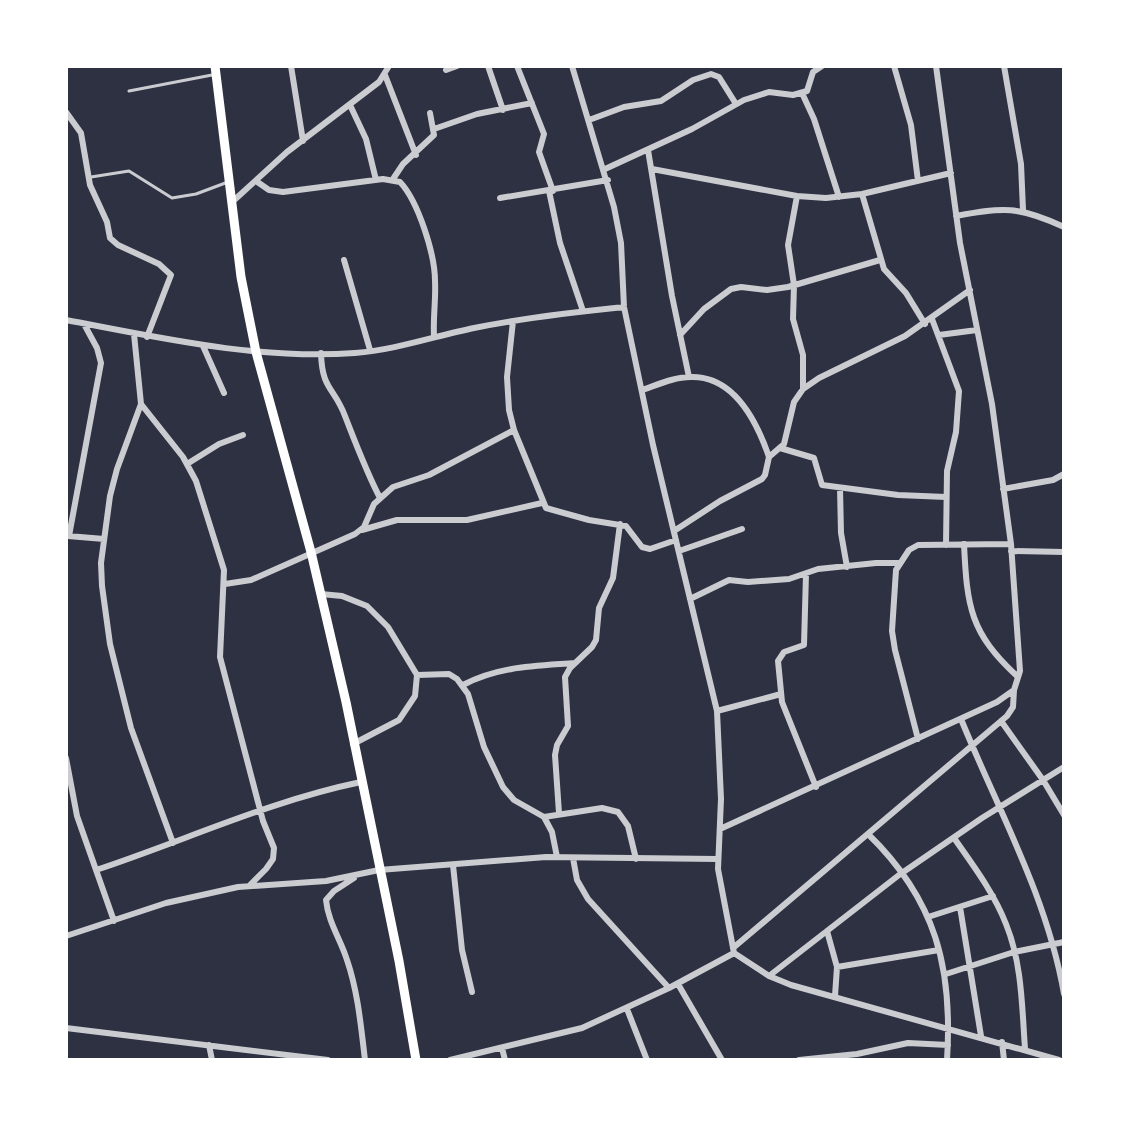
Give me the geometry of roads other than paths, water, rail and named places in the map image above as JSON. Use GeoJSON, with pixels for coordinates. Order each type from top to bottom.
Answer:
{"type":"FeatureCollection","features":[{"type":"Feature","properties":{"kind":"main road"},"geometry":{"type":"LineString","coordinates":[[215,70],[241,277],[256,352],[321,594],[399,961],[416,1060]]}},
{"type":"Feature","properties":{"kind":"street"},"geometry":{"type":"LineString","coordinates":[[291,66],[303,141]]}},
{"type":"Feature","properties":{"kind":"street"},"geometry":{"type":"LineString","coordinates":[[231,203],[385,75],[389,66]]}},
{"type":"Feature","properties":{"kind":"street"},"geometry":{"type":"LineString","coordinates":[[446,70],[457,66]]}},
{"type":"Feature","properties":{"kind":"street"},"geometry":{"type":"LineString","coordinates":[[488,66],[503,110]]}},
{"type":"Feature","properties":{"kind":"street"},"geometry":{"type":"LineString","coordinates":[[517,66],[544,134],[539,152],[551,191],[560,243],[583,311]]}},
{"type":"Feature","properties":{"kind":"street"},"geometry":{"type":"LineString","coordinates":[[572,66],[608,180],[621,243],[624,307],[717,711],[721,777],[717,859],[719,889],[734,950],[769,976],[791,985],[1059,1060]]}},
{"type":"Feature","properties":{"kind":"street"},"geometry":{"type":"LineString","coordinates":[[605,169],[706,123],[736,104],[769,92],[802,93],[810,85],[813,72],[822,66]]}},
{"type":"Feature","properties":{"kind":"street"},"geometry":{"type":"LineString","coordinates":[[894,66],[911,125],[918,181]]}},
{"type":"Feature","properties":{"kind":"street"},"geometry":{"type":"LineString","coordinates":[[450,1060],[582,1028],[678,984],[734,950],[1001,721],[1013,707],[1019,640],[1011,548],[992,404],[956,216],[936,66]]}},
{"type":"Feature","properties":{"kind":"street"},"geometry":{"type":"LineString","coordinates":[[1004,66],[1021,164],[1023,210]]}},
{"type":"Feature","properties":{"kind":"street"},"geometry":{"type":"LineString","coordinates":[[589,120],[624,107],[661,101],[681,86],[711,74],[719,77],[736,104]]}},
{"type":"Feature","properties":{"kind":"street"},"geometry":{"type":"LineString","coordinates":[[385,75],[416,155]]}},
{"type":"Feature","properties":{"kind":"street"},"geometry":{"type":"LineString","coordinates":[[802,93],[814,119],[839,197]]}},
{"type":"Feature","properties":{"kind":"street"},"geometry":{"type":"LineString","coordinates":[[434,129],[477,114],[532,103]]}},
{"type":"Feature","properties":{"kind":"street"},"geometry":{"type":"LineString","coordinates":[[350,105],[366,139],[376,180]]}},
{"type":"Feature","properties":{"kind":"street"},"geometry":{"type":"LineString","coordinates":[[66,112],[81,133],[88,178],[113,242],[159,264],[171,275],[147,337]]}},
{"type":"Feature","properties":{"kind":"street"},"geometry":{"type":"LineString","coordinates":[[393,179],[403,164],[434,135],[430,113]]}},
{"type":"Feature","properties":{"kind":"street"},"geometry":{"type":"LineString","coordinates":[[648,150],[689,377]]}},
{"type":"Feature","properties":{"kind":"street"},"geometry":{"type":"LineString","coordinates":[[652,169],[797,196],[839,197],[951,173]]}},
{"type":"Feature","properties":{"kind":"street"},"geometry":{"type":"LineString","coordinates":[[256,181],[269,190],[283,192],[393,179],[405,187],[431,253],[435,280],[432,308],[434,336]]}},
{"type":"Feature","properties":{"kind":"street"},"geometry":{"type":"LineString","coordinates":[[500,198],[608,180]]}},
{"type":"Feature","properties":{"kind":"street"},"geometry":{"type":"LineString","coordinates":[[862,194],[880,260],[939,335],[959,391],[956,432],[947,471],[946,545]]}},
{"type":"Feature","properties":{"kind":"street"},"geometry":{"type":"LineString","coordinates":[[797,196],[789,234],[794,285],[793,319],[802,346],[803,389]]}},
{"type":"Feature","properties":{"kind":"street"},"geometry":{"type":"LineString","coordinates":[[956,216],[998,209],[1023,210],[1064,227]]}},
{"type":"Feature","properties":{"kind":"street"},"geometry":{"type":"LineString","coordinates":[[344,260],[370,350]]}},
{"type":"Feature","properties":{"kind":"street"},"geometry":{"type":"LineString","coordinates":[[680,335],[704,309],[731,289],[767,290],[794,285],[880,260]]}},
{"type":"Feature","properties":{"kind":"street"},"geometry":{"type":"LineString","coordinates":[[769,457],[787,438],[794,402],[803,389],[819,378],[895,342],[970,290]]}},
{"type":"Feature","properties":{"kind":"street"},"geometry":{"type":"LineString","coordinates":[[66,329],[66,320],[203,346],[256,352],[321,353],[370,350],[513,321],[624,307]]}},
{"type":"Feature","properties":{"kind":"street"},"geometry":{"type":"LineString","coordinates":[[513,321],[507,395],[514,430],[542,503],[546,508],[562,514],[626,526],[642,547],[650,549],[676,540]]}},
{"type":"Feature","properties":{"kind":"street"},"geometry":{"type":"LineString","coordinates":[[84,324],[101,363],[67,536],[104,539]]}},
{"type":"Feature","properties":{"kind":"street"},"geometry":{"type":"LineString","coordinates":[[939,335],[977,330]]}},
{"type":"Feature","properties":{"kind":"street"},"geometry":{"type":"LineString","coordinates":[[134,334],[141,404],[117,469],[104,539],[102,586],[110,644],[131,728],[173,843]]}},
{"type":"Feature","properties":{"kind":"street"},"geometry":{"type":"LineString","coordinates":[[203,346],[224,393]]}},
{"type":"Feature","properties":{"kind":"street"},"geometry":{"type":"LineString","coordinates":[[321,353],[322,374],[342,409],[380,498]]}},
{"type":"Feature","properties":{"kind":"street"},"geometry":{"type":"LineString","coordinates":[[642,390],[689,377],[707,379],[725,388],[754,418],[769,457],[762,479],[720,501],[674,531]]}},
{"type":"Feature","properties":{"kind":"street"},"geometry":{"type":"LineString","coordinates":[[141,404],[187,464],[196,481],[221,558],[225,584],[220,657],[260,809],[272,840],[273,859],[249,886]]}},
{"type":"Feature","properties":{"kind":"street"},"geometry":{"type":"LineString","coordinates":[[359,530],[380,498],[393,487],[429,475],[514,430]]}},
{"type":"Feature","properties":{"kind":"street"},"geometry":{"type":"LineString","coordinates":[[187,464],[219,444],[243,435]]}},
{"type":"Feature","properties":{"kind":"street"},"geometry":{"type":"LineString","coordinates":[[780,448],[814,458],[822,485],[946,497]]}},
{"type":"Feature","properties":{"kind":"street"},"geometry":{"type":"LineString","coordinates":[[1003,489],[1053,480],[1064,474]]}},
{"type":"Feature","properties":{"kind":"street"},"geometry":{"type":"LineString","coordinates":[[840,488],[841,533],[847,567]]}},
{"type":"Feature","properties":{"kind":"street"},"geometry":{"type":"LineString","coordinates":[[225,584],[251,580],[344,540],[359,530],[397,520],[467,520],[542,503]]}},
{"type":"Feature","properties":{"kind":"street"},"geometry":{"type":"LineString","coordinates":[[559,813],[555,755],[568,726],[565,677],[596,640],[599,608],[613,578],[620,524]]}},
{"type":"Feature","properties":{"kind":"street"},"geometry":{"type":"LineString","coordinates":[[679,551],[742,529]]}},
{"type":"Feature","properties":{"kind":"street"},"geometry":{"type":"LineString","coordinates":[[964,544],[966,588],[974,620],[988,647],[1018,677]]}},
{"type":"Feature","properties":{"kind":"street"},"geometry":{"type":"LineString","coordinates":[[918,739],[893,640],[898,563],[913,547],[964,544],[1064,552]]}},
{"type":"Feature","properties":{"kind":"street"},"geometry":{"type":"LineString","coordinates":[[690,599],[729,580],[756,582],[797,578],[818,569],[898,563]]}},
{"type":"Feature","properties":{"kind":"street"},"geometry":{"type":"LineString","coordinates":[[806,574],[804,645],[779,656],[784,710],[816,787]]}},
{"type":"Feature","properties":{"kind":"street"},"geometry":{"type":"LineString","coordinates":[[321,594],[342,596],[367,606],[388,627],[417,675],[415,696],[404,714],[383,731],[353,744]]}},
{"type":"Feature","properties":{"kind":"street"},"geometry":{"type":"LineString","coordinates":[[463,685],[503,669],[575,663]]}},
{"type":"Feature","properties":{"kind":"street"},"geometry":{"type":"LineString","coordinates":[[417,675],[449,674],[463,685],[484,747],[503,787],[514,800],[544,817],[552,832],[557,857]]}},
{"type":"Feature","properties":{"kind":"street"},"geometry":{"type":"LineString","coordinates":[[720,829],[961,719],[1007,697],[1014,690]]}},
{"type":"Feature","properties":{"kind":"street"},"geometry":{"type":"LineString","coordinates":[[717,711],[781,694]]}},
{"type":"Feature","properties":{"kind":"street"},"geometry":{"type":"LineString","coordinates":[[961,719],[1031,879],[1053,945],[1064,994]]}},
{"type":"Feature","properties":{"kind":"street"},"geometry":{"type":"LineString","coordinates":[[1001,721],[1064,815]]}},
{"type":"Feature","properties":{"kind":"street"},"geometry":{"type":"LineString","coordinates":[[66,758],[77,816],[114,921]]}},
{"type":"Feature","properties":{"kind":"street"},"geometry":{"type":"LineString","coordinates":[[769,976],[903,873],[1064,767]]}},
{"type":"Feature","properties":{"kind":"street"},"geometry":{"type":"LineString","coordinates":[[96,870],[212,830],[260,809],[361,782]]}},
{"type":"Feature","properties":{"kind":"street"},"geometry":{"type":"LineString","coordinates":[[544,817],[602,808],[618,812],[628,826],[636,859]]}},
{"type":"Feature","properties":{"kind":"street"},"geometry":{"type":"LineString","coordinates":[[868,834],[903,873],[928,917],[946,974],[947,1060]]}},
{"type":"Feature","properties":{"kind":"street"},"geometry":{"type":"LineString","coordinates":[[954,838],[993,896],[1006,923],[1021,994],[1025,1049]]}},
{"type":"Feature","properties":{"kind":"street"},"geometry":{"type":"LineString","coordinates":[[66,936],[178,900],[249,886],[326,881],[379,870],[557,857],[717,859]]}},
{"type":"Feature","properties":{"kind":"street"},"geometry":{"type":"LineString","coordinates":[[573,858],[577,880],[588,899],[669,988]]}},
{"type":"Feature","properties":{"kind":"street"},"geometry":{"type":"LineString","coordinates":[[453,865],[462,950],[472,992]]}},
{"type":"Feature","properties":{"kind":"street"},"geometry":{"type":"LineString","coordinates":[[360,874],[326,900],[353,980],[365,1060]]}},
{"type":"Feature","properties":{"kind":"street"},"geometry":{"type":"LineString","coordinates":[[928,917],[993,896]]}},
{"type":"Feature","properties":{"kind":"street"},"geometry":{"type":"LineString","coordinates":[[960,907],[981,1036]]}},
{"type":"Feature","properties":{"kind":"street"},"geometry":{"type":"LineString","coordinates":[[827,931],[837,967],[835,996]]}},
{"type":"Feature","properties":{"kind":"street"},"geometry":{"type":"LineString","coordinates":[[946,974],[1014,952],[1064,942]]}},
{"type":"Feature","properties":{"kind":"street"},"geometry":{"type":"LineString","coordinates":[[837,967],[939,950]]}},
{"type":"Feature","properties":{"kind":"street"},"geometry":{"type":"LineString","coordinates":[[678,984],[722,1060]]}},
{"type":"Feature","properties":{"kind":"street"},"geometry":{"type":"LineString","coordinates":[[627,1009],[647,1060]]}},
{"type":"Feature","properties":{"kind":"street"},"geometry":{"type":"LineString","coordinates":[[66,1028],[328,1060]]}},
{"type":"Feature","properties":{"kind":"street"},"geometry":{"type":"LineString","coordinates":[[1002,1042],[1004,1060]]}},
{"type":"Feature","properties":{"kind":"street"},"geometry":{"type":"LineString","coordinates":[[799,1060],[857,1057],[908,1043],[948,1045]]}},
{"type":"Feature","properties":{"kind":"street"},"geometry":{"type":"LineString","coordinates":[[209,1045],[212,1060]]}},
{"type":"Feature","properties":{"kind":"street"},"geometry":{"type":"LineString","coordinates":[[502,1048],[505,1060]]}},
{"type":"Feature","properties":{"kind":"lane"},"geometry":{"type":"LineString","coordinates":[[129,91],[215,70]]}},
{"type":"Feature","properties":{"kind":"lane"},"geometry":{"type":"LineString","coordinates":[[88,178],[129,171],[172,198],[196,194],[228,182]]}}]}
